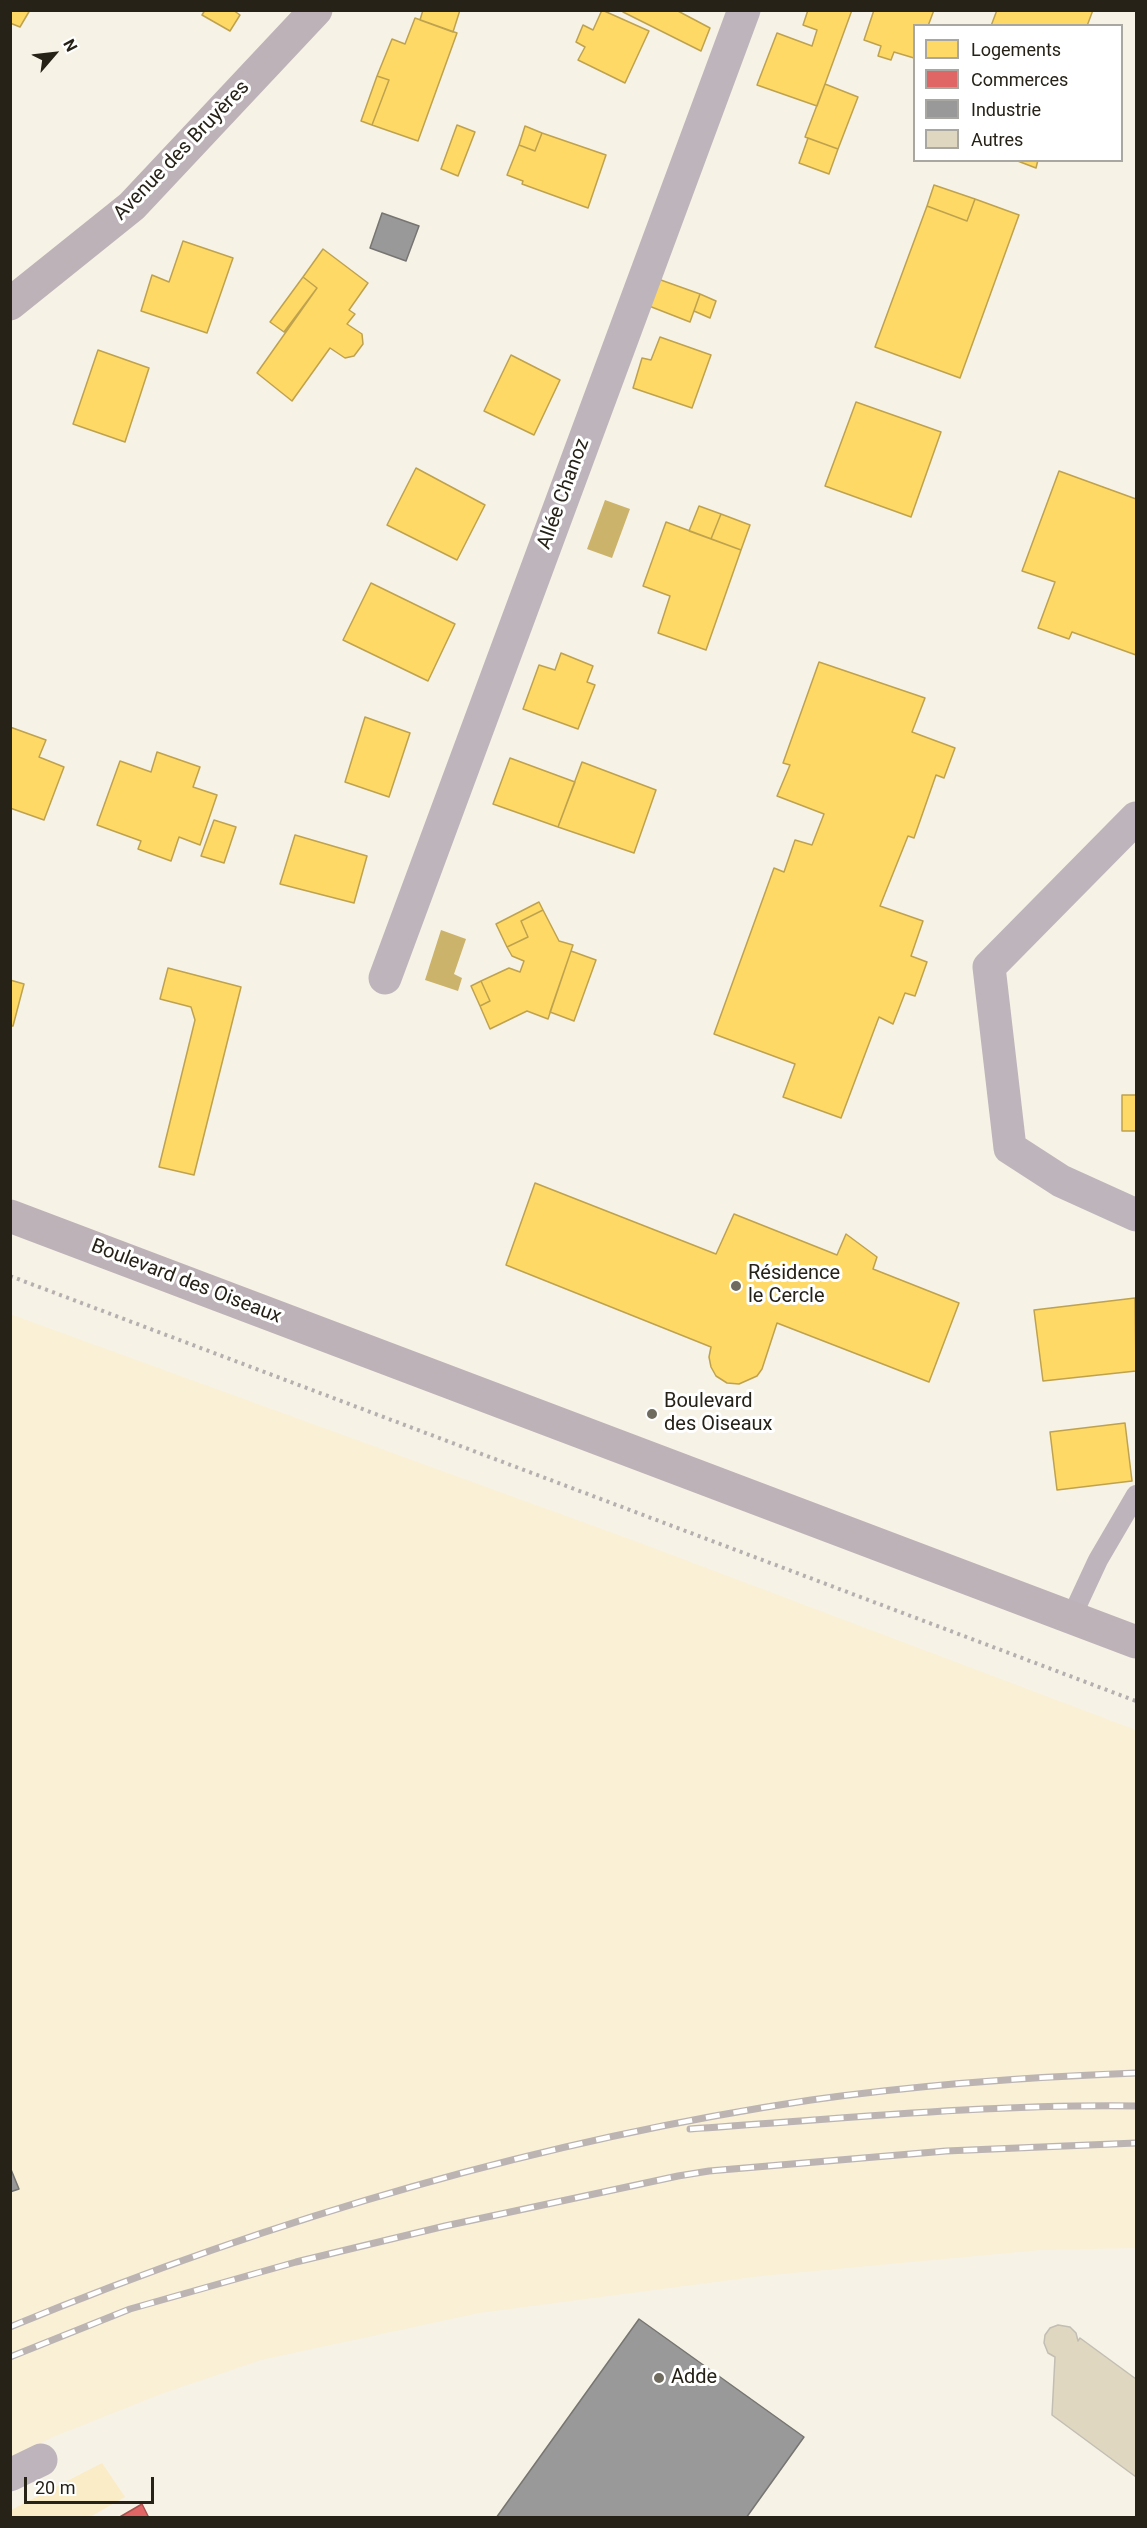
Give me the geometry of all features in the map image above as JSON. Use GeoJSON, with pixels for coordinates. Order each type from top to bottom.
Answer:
{"type":"FeatureCollection","features":[{"type":"Feature","properties":{"kind":"street","name":"Avenue des Bruyères"},"geometry":{"type":"LineString","coordinates":[[10,304],[132,206],[316,10]]}},
{"type":"Feature","properties":{"kind":"street","name":"Allée Chanoz"},"geometry":{"type":"LineString","coordinates":[[385,978],[744,10]]}},
{"type":"Feature","properties":{"kind":"street"},"geometry":{"type":"LineString","coordinates":[[1137,819],[989,967],[1010,1148],[1061,1181],[1137,1215]]}},
{"type":"Feature","properties":{"kind":"street","name":"Boulevard des Oiseaux"},"geometry":{"type":"LineString","coordinates":[[10,1216],[1137,1642]]}},
{"type":"Feature","properties":{"kind":"street"},"geometry":{"type":"LineString","coordinates":[[10,2475],[41,2460]]}},
{"type":"Feature","properties":{"kind":"lane"},"geometry":{"type":"LineString","coordinates":[[1071,1618],[1098,1560],[1137,1495]]}},
{"type":"Feature","properties":{"kind":"path"},"geometry":{"type":"LineString","coordinates":[[10,1276],[1137,1701]]}},
{"type":"Feature","properties":{"kind":"shaded area"},"geometry":{"type":"Polygon","coordinates":[[[605,500],[630,509],[612,558],[587,549],[605,500]]]}},
{"type":"Feature","properties":{"kind":"shaded area"},"geometry":{"type":"Polygon","coordinates":[[[441,930],[466,939],[454,974],[462,978],[458,991],[425,980],[441,930]]]}},
{"type":"Feature","properties":{"kind":"shaded area"},"geometry":{"type":"Polygon","coordinates":[[[10,1314],[635,1541],[1136,1730],[1136,2248],[1041,2250],[761,2276],[479,2313],[261,2360],[161,2394],[53,2437],[11,2457],[10,1314]]]}},
{"type":"Feature","properties":{"kind":"shaded area"},"geometry":{"type":"Polygon","coordinates":[[[102,2463],[125,2497],[90,2517],[11,2517],[11,2510],[102,2463]]]}},
{"type":"Feature","properties":{"kind":"building: Logements"},"geometry":{"type":"Polygon","coordinates":[[[10,10],[30,10],[20,27],[10,23],[10,10]]]}},
{"type":"Feature","properties":{"kind":"building: Logements"},"geometry":{"type":"Polygon","coordinates":[[[205,10],[233,10],[240,15],[230,31],[202,15],[205,10]]]}},
{"type":"Feature","properties":{"kind":"building: Logements"},"geometry":{"type":"Polygon","coordinates":[[[423,10],[460,10],[453,32],[420,20],[423,10]]]}},
{"type":"Feature","properties":{"kind":"building: Logements"},"geometry":{"type":"Polygon","coordinates":[[[602,10],[649,31],[625,83],[578,60],[585,47],[576,42],[583,25],[593,30],[602,10]]]}},
{"type":"Feature","properties":{"kind":"building: Logements"},"geometry":{"type":"Polygon","coordinates":[[[623,10],[676,10],[710,28],[701,51],[623,10]]]}},
{"type":"Feature","properties":{"kind":"building: Logements"},"geometry":{"type":"Polygon","coordinates":[[[808,10],[852,10],[817,106],[757,85],[777,33],[812,46],[817,30],[803,25],[808,10]]]}},
{"type":"Feature","properties":{"kind":"building: Logements"},"geometry":{"type":"Polygon","coordinates":[[[874,10],[934,10],[929,24],[913,24],[913,58],[894,52],[891,60],[878,56],[881,46],[864,40],[874,10]]]}},
{"type":"Feature","properties":{"kind":"building: Logements"},"geometry":{"type":"Polygon","coordinates":[[[997,10],[1093,10],[1088,24],[992,24],[997,10]]]}},
{"type":"Feature","properties":{"kind":"building: Logements"},"geometry":{"type":"Polygon","coordinates":[[[415,18],[457,33],[418,141],[372,125],[389,80],[377,76],[392,39],[405,44],[415,18]]]}},
{"type":"Feature","properties":{"kind":"building: Logements"},"geometry":{"type":"Polygon","coordinates":[[[377,76],[389,80],[372,125],[361,121],[377,76]]]}},
{"type":"Feature","properties":{"kind":"building: Logements"},"geometry":{"type":"Polygon","coordinates":[[[825,84],[858,97],[838,149],[805,137],[825,84]]]}},
{"type":"Feature","properties":{"kind":"building: Logements"},"geometry":{"type":"Polygon","coordinates":[[[457,125],[475,132],[458,176],[441,169],[457,125]]]}},
{"type":"Feature","properties":{"kind":"building: Logements"},"geometry":{"type":"Polygon","coordinates":[[[525,126],[542,133],[535,151],[519,145],[525,126]]]}},
{"type":"Feature","properties":{"kind":"building: Logements"},"geometry":{"type":"Polygon","coordinates":[[[542,133],[606,155],[588,208],[522,184],[523,181],[507,175],[519,145],[535,151],[542,133]]]}},
{"type":"Feature","properties":{"kind":"building: Logements"},"geometry":{"type":"Polygon","coordinates":[[[808,138],[838,149],[829,174],[799,163],[808,138]]]}},
{"type":"Feature","properties":{"kind":"building: Logements"},"geometry":{"type":"Polygon","coordinates":[[[1020,162],[1038,162],[1036,168],[1020,162]]]}},
{"type":"Feature","properties":{"kind":"building: Logements"},"geometry":{"type":"Polygon","coordinates":[[[934,185],[975,199],[967,221],[927,206],[934,185]]]}},
{"type":"Feature","properties":{"kind":"building: Logements"},"geometry":{"type":"Polygon","coordinates":[[[975,199],[1019,215],[960,378],[875,347],[927,206],[967,221],[975,199]]]}},
{"type":"Feature","properties":{"kind":"building: Logements"},"geometry":{"type":"Polygon","coordinates":[[[183,241],[233,258],[207,333],[141,311],[152,275],[169,282],[183,241]]]}},
{"type":"Feature","properties":{"kind":"building: Logements"},"geometry":{"type":"Polygon","coordinates":[[[323,249],[368,283],[349,310],[355,314],[347,324],[362,334],[363,344],[354,356],[345,358],[330,348],[292,401],[257,373],[317,288],[303,277],[323,249]]]}},
{"type":"Feature","properties":{"kind":"building: Logements"},"geometry":{"type":"Polygon","coordinates":[[[303,277],[317,288],[284,332],[270,322],[303,277]]]}},
{"type":"Feature","properties":{"kind":"building: Logements"},"geometry":{"type":"Polygon","coordinates":[[[658,279],[700,294],[690,322],[649,306],[658,279]]]}},
{"type":"Feature","properties":{"kind":"building: Logements"},"geometry":{"type":"Polygon","coordinates":[[[700,294],[716,301],[710,318],[694,311],[700,294]]]}},
{"type":"Feature","properties":{"kind":"building: Logements"},"geometry":{"type":"Polygon","coordinates":[[[660,337],[711,355],[692,408],[633,388],[642,358],[651,360],[660,337]]]}},
{"type":"Feature","properties":{"kind":"building: Logements"},"geometry":{"type":"Polygon","coordinates":[[[98,350],[149,368],[125,442],[73,424],[98,350]]]}},
{"type":"Feature","properties":{"kind":"building: Logements"},"geometry":{"type":"Polygon","coordinates":[[[511,355],[560,380],[534,435],[484,411],[511,355]]]}},
{"type":"Feature","properties":{"kind":"building: Logements"},"geometry":{"type":"Polygon","coordinates":[[[856,402],[941,432],[911,517],[825,486],[856,402]]]}},
{"type":"Feature","properties":{"kind":"building: Logements"},"geometry":{"type":"Polygon","coordinates":[[[416,468],[485,505],[457,560],[387,525],[416,468]]]}},
{"type":"Feature","properties":{"kind":"building: Logements"},"geometry":{"type":"Polygon","coordinates":[[[1059,471],[1136,499],[1136,655],[1072,632],[1069,639],[1038,628],[1055,582],[1022,571],[1059,471]]]}},
{"type":"Feature","properties":{"kind":"building: Logements"},"geometry":{"type":"Polygon","coordinates":[[[699,506],[721,514],[711,539],[689,531],[699,506]]]}},
{"type":"Feature","properties":{"kind":"building: Logements"},"geometry":{"type":"Polygon","coordinates":[[[721,514],[750,525],[741,550],[711,539],[721,514]]]}},
{"type":"Feature","properties":{"kind":"building: Logements"},"geometry":{"type":"Polygon","coordinates":[[[666,522],[741,550],[706,650],[658,633],[670,596],[643,586],[666,522]]]}},
{"type":"Feature","properties":{"kind":"building: Logements"},"geometry":{"type":"Polygon","coordinates":[[[371,583],[455,624],[428,681],[343,640],[371,583]]]}},
{"type":"Feature","properties":{"kind":"building: Logements"},"geometry":{"type":"Polygon","coordinates":[[[561,653],[593,666],[587,682],[595,685],[578,729],[523,709],[539,665],[555,670],[561,653]]]}},
{"type":"Feature","properties":{"kind":"building: Logements"},"geometry":{"type":"Polygon","coordinates":[[[819,662],[925,698],[912,732],[955,748],[944,778],[936,775],[914,838],[908,836],[880,906],[923,921],[911,956],[927,962],[915,996],[905,993],[893,1024],[879,1017],[841,1118],[783,1097],[795,1064],[714,1034],[774,868],[784,872],[795,840],[812,845],[824,814],[777,796],[790,765],[783,763],[819,662]]]}},
{"type":"Feature","properties":{"kind":"building: Logements"},"geometry":{"type":"Polygon","coordinates":[[[365,717],[410,733],[389,797],[345,782],[365,717]]]}},
{"type":"Feature","properties":{"kind":"building: Logements"},"geometry":{"type":"Polygon","coordinates":[[[10,727],[46,740],[39,757],[64,767],[44,820],[10,808],[10,727]]]}},
{"type":"Feature","properties":{"kind":"building: Logements"},"geometry":{"type":"Polygon","coordinates":[[[157,752],[200,767],[193,787],[217,795],[200,845],[179,837],[171,861],[138,849],[141,841],[97,825],[120,761],[151,772],[157,752]]]}},
{"type":"Feature","properties":{"kind":"building: Logements"},"geometry":{"type":"Polygon","coordinates":[[[510,758],[575,782],[558,827],[493,804],[510,758]]]}},
{"type":"Feature","properties":{"kind":"building: Logements"},"geometry":{"type":"Polygon","coordinates":[[[582,762],[656,790],[634,853],[558,827],[582,762]]]}},
{"type":"Feature","properties":{"kind":"building: Logements"},"geometry":{"type":"Polygon","coordinates":[[[214,820],[236,827],[224,863],[201,856],[214,820]]]}},
{"type":"Feature","properties":{"kind":"building: Logements"},"geometry":{"type":"Polygon","coordinates":[[[295,835],[367,856],[354,903],[280,884],[295,835]]]}},
{"type":"Feature","properties":{"kind":"building: Logements"},"geometry":{"type":"Polygon","coordinates":[[[539,902],[543,910],[521,921],[528,937],[507,947],[496,924],[539,902]]]}},
{"type":"Feature","properties":{"kind":"building: Logements"},"geometry":{"type":"Polygon","coordinates":[[[543,910],[559,941],[573,945],[548,1019],[527,1011],[490,1029],[480,1006],[490,1001],[481,981],[509,968],[520,972],[524,961],[512,956],[507,947],[528,937],[521,921],[543,910]]]}},
{"type":"Feature","properties":{"kind":"building: Logements"},"geometry":{"type":"Polygon","coordinates":[[[571,951],[596,960],[574,1021],[550,1012],[571,951]]]}},
{"type":"Feature","properties":{"kind":"building: Logements"},"geometry":{"type":"Polygon","coordinates":[[[168,968],[241,987],[194,1175],[159,1167],[195,1020],[191,1007],[160,999],[168,968]]]}},
{"type":"Feature","properties":{"kind":"building: Logements"},"geometry":{"type":"Polygon","coordinates":[[[10,980],[24,984],[13,1026],[10,1026],[10,980]]]}},
{"type":"Feature","properties":{"kind":"building: Logements"},"geometry":{"type":"Polygon","coordinates":[[[481,981],[490,1001],[480,1006],[471,986],[481,981]]]}},
{"type":"Feature","properties":{"kind":"building: Logements"},"geometry":{"type":"Polygon","coordinates":[[[1122,1095],[1136,1095],[1136,1131],[1122,1131],[1122,1095]]]}},
{"type":"Feature","properties":{"kind":"building: Logements","name":"Résidence le Cercle"},"geometry":{"type":"Polygon","coordinates":[[[535,1183],[716,1254],[734,1214],[837,1255],[846,1234],[877,1257],[873,1269],[959,1303],[929,1382],[777,1323],[762,1369],[757,1376],[739,1384],[727,1383],[716,1376],[711,1367],[709,1357],[711,1347],[506,1265],[535,1183]]]}},
{"type":"Feature","properties":{"kind":"building: Logements"},"geometry":{"type":"Polygon","coordinates":[[[1135,1298],[1136,1371],[1043,1381],[1034,1310],[1135,1298]]]}},
{"type":"Feature","properties":{"kind":"building: Logements"},"geometry":{"type":"Polygon","coordinates":[[[1125,1423],[1132,1481],[1057,1490],[1050,1432],[1125,1423]]]}},
{"type":"Feature","properties":{"kind":"building: Commerces"},"geometry":{"type":"Polygon","coordinates":[[[142,2504],[149,2518],[118,2518],[142,2504]]]}},
{"type":"Feature","properties":{"kind":"building: Industrie"},"geometry":{"type":"Polygon","coordinates":[[[382,213],[419,226],[406,261],[370,248],[382,213]]]}},
{"type":"Feature","properties":{"kind":"building: Industrie"},"geometry":{"type":"Polygon","coordinates":[[[10,2167],[19,2189],[10,2192],[10,2167]]]}},
{"type":"Feature","properties":{"kind":"building: Industrie","name":"Adde"},"geometry":{"type":"Polygon","coordinates":[[[639,2319],[804,2437],[746,2518],[496,2518],[639,2319]]]}},
{"type":"Feature","properties":{"kind":"building: Autres"},"geometry":{"type":"Polygon","coordinates":[[[1058,2325],[1070,2327],[1076,2333],[1078,2341],[1080,2338],[1136,2379],[1136,2477],[1052,2415],[1055,2357],[1048,2353],[1044,2343],[1045,2335],[1050,2328],[1058,2325]]]}},
{"type":"Feature","properties":{"kind":"railway"},"geometry":{"type":"LineString","coordinates":[[10,2327],[107,2288],[304,2219],[504,2162],[606,2138],[708,2117],[851,2095],[973,2082],[1136,2073]]}},
{"type":"Feature","properties":{"kind":"railway"},"geometry":{"type":"LineString","coordinates":[[690,2129],[1025,2107],[1136,2106]]}},
{"type":"Feature","properties":{"kind":"railway"},"geometry":{"type":"LineString","coordinates":[[10,2357],[130,2309],[296,2262],[445,2226],[678,2176],[709,2171],[946,2151],[1136,2143]]}},
{"type":"Feature","properties":{"kind":"place","name":"Résidence le Cercle"},"geometry":{"type":"Point","coordinates":[736,1286]}},
{"type":"Feature","properties":{"kind":"place","name":"Boulevard des Oiseaux"},"geometry":{"type":"Point","coordinates":[652,1414]}},
{"type":"Feature","properties":{"kind":"place","name":"Adde"},"geometry":{"type":"Point","coordinates":[659,2378]}}]}
